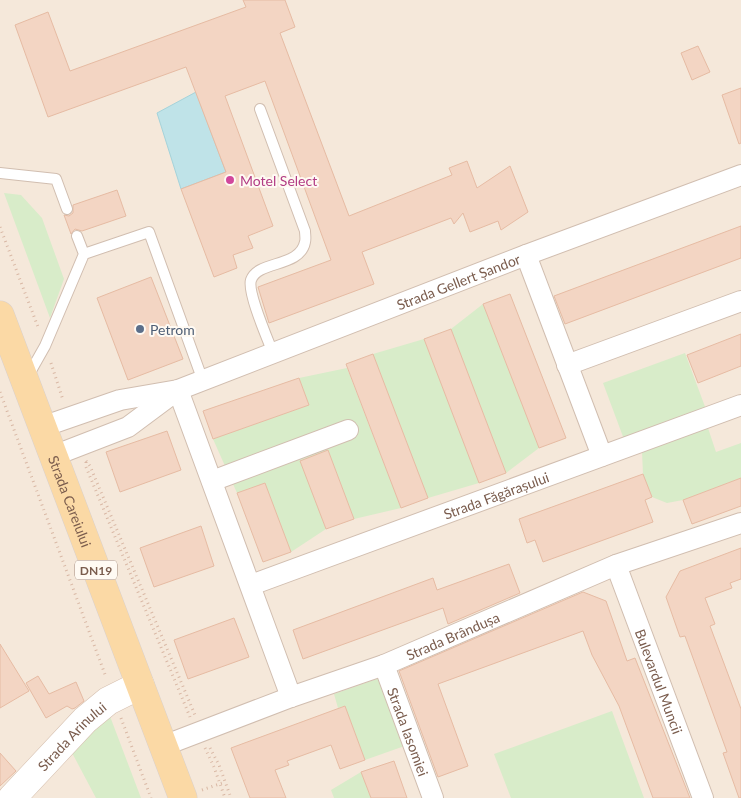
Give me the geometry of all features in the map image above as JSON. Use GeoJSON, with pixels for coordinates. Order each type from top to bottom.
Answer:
{"type":"FeatureCollection","features":[{"type":"Feature","properties":{"kind":"main road","name":"Strada Careiului"},"geometry":{"type":"LineString","coordinates":[[0,315],[183,798]]}},
{"type":"Feature","properties":{"kind":"street","name":"Strada Gellert Șandor"},"geometry":{"type":"LineString","coordinates":[[42,427],[120,400],[178,390],[203,381],[741,175]]}},
{"type":"Feature","properties":{"kind":"street"},"geometry":{"type":"LineString","coordinates":[[526,256],[602,456]]}},
{"type":"Feature","properties":{"kind":"street"},"geometry":{"type":"LineString","coordinates":[[567,365],[741,301]]}},
{"type":"Feature","properties":{"kind":"street","name":"Strada Gellert Șandor"},"geometry":{"type":"LineString","coordinates":[[53,456],[83,454],[128,427],[178,390]]}},
{"type":"Feature","properties":{"kind":"street"},"geometry":{"type":"LineString","coordinates":[[178,390],[292,697]]}},
{"type":"Feature","properties":{"kind":"street","name":"Strada Făgărașului"},"geometry":{"type":"LineString","coordinates":[[251,585],[741,405]]}},
{"type":"Feature","properties":{"kind":"street"},"geometry":{"type":"LineString","coordinates":[[212,481],[348,430]]}},
{"type":"Feature","properties":{"kind":"street","name":"Strada Brândușa"},"geometry":{"type":"LineString","coordinates":[[163,746],[292,697],[384,665],[616,565],[741,523]]}},
{"type":"Feature","properties":{"kind":"street","name":"Bulevardul Muncii"},"geometry":{"type":"LineString","coordinates":[[616,565],[703,798]]}},
{"type":"Feature","properties":{"kind":"street","name":"Strada Iasomiei"},"geometry":{"type":"LineString","coordinates":[[384,665],[433,798]]}},
{"type":"Feature","properties":{"kind":"street","name":"Strada Arinului"},"geometry":{"type":"LineString","coordinates":[[12,798],[85,720],[114,698],[140,685]]}},
{"type":"Feature","properties":{"kind":"lane"},"geometry":{"type":"LineString","coordinates":[[260,109],[305,231],[305,243],[300,252],[293,258],[259,271],[251,280],[251,291],[273,353]]}},
{"type":"Feature","properties":{"kind":"lane"},"geometry":{"type":"LineString","coordinates":[[0,173],[56,179],[67,209]]}},
{"type":"Feature","properties":{"kind":"lane"},"geometry":{"type":"LineString","coordinates":[[84,254],[149,232],[203,381]]}},
{"type":"Feature","properties":{"kind":"lane"},"geometry":{"type":"LineString","coordinates":[[25,381],[45,346],[84,254],[77,236]]}},
{"type":"Feature","properties":{"kind":"path"},"geometry":{"type":"LineString","coordinates":[[0,226],[45,346],[69,417]]}},
{"type":"Feature","properties":{"kind":"path"},"geometry":{"type":"LineString","coordinates":[[0,392],[151,798]]}},
{"type":"Feature","properties":{"kind":"path"},"geometry":{"type":"LineString","coordinates":[[83,454],[90,466],[226,798]]}},
{"type":"Feature","properties":{"kind":"path"},"geometry":{"type":"LineString","coordinates":[[199,733],[219,764],[231,798]]}},
{"type":"Feature","properties":{"kind":"shaded area"},"geometry":{"type":"Polygon","coordinates":[[[0,0],[741,0],[741,798],[0,798],[0,0]]]}},
{"type":"Feature","properties":{"kind":"green space"},"geometry":{"type":"Polygon","coordinates":[[[4,193],[21,195],[42,218],[64,279],[50,318],[4,193]]]}},
{"type":"Feature","properties":{"kind":"green space"},"geometry":{"type":"Polygon","coordinates":[[[483,304],[539,448],[506,473],[451,329],[483,304]]]}},
{"type":"Feature","properties":{"kind":"green space"},"geometry":{"type":"Polygon","coordinates":[[[424,339],[479,483],[428,498],[373,354],[424,339]]]}},
{"type":"Feature","properties":{"kind":"green space"},"geometry":{"type":"Polygon","coordinates":[[[685,353],[707,412],[625,442],[603,383],[685,353]]]}},
{"type":"Feature","properties":{"kind":"green space"},"geometry":{"type":"Polygon","coordinates":[[[347,368],[401,508],[354,519],[328,450],[301,461],[326,529],[291,552],[265,483],[237,493],[213,439],[309,405],[299,378],[347,368]]]}},
{"type":"Feature","properties":{"kind":"green space"},"geometry":{"type":"Polygon","coordinates":[[[708,428],[716,452],[741,443],[741,478],[683,500],[667,503],[652,497],[643,474],[642,452],[708,428]]]}},
{"type":"Feature","properties":{"kind":"green space"},"geometry":{"type":"Polygon","coordinates":[[[388,675],[413,743],[365,760],[345,706],[338,708],[334,694],[388,675]]]}},
{"type":"Feature","properties":{"kind":"green space"},"geometry":{"type":"Polygon","coordinates":[[[108,711],[141,798],[96,798],[70,749],[108,711]]]}},
{"type":"Feature","properties":{"kind":"green space"},"geometry":{"type":"Polygon","coordinates":[[[612,711],[644,798],[511,798],[494,754],[612,711]]]}},
{"type":"Feature","properties":{"kind":"green space"},"geometry":{"type":"Polygon","coordinates":[[[361,772],[371,798],[334,798],[331,790],[361,772]]]}},
{"type":"Feature","properties":{"kind":"water"},"geometry":{"type":"Polygon","coordinates":[[[196,92],[226,172],[181,189],[157,113],[196,92]]]}},
{"type":"Feature","properties":{"kind":"building"},"geometry":{"type":"Polygon","coordinates":[[[243,0],[285,0],[295,27],[280,33],[349,216],[452,175],[449,168],[467,161],[477,188],[510,166],[528,212],[501,230],[498,221],[470,232],[463,213],[454,224],[451,218],[362,252],[374,284],[269,323],[258,287],[331,260],[265,81],[225,96],[273,226],[248,236],[253,248],[233,255],[237,268],[214,277],[181,189],[226,172],[186,67],[48,117],[15,25],[48,12],[70,71],[246,7],[243,0]]]}},
{"type":"Feature","properties":{"kind":"building"},"geometry":{"type":"Polygon","coordinates":[[[698,46],[710,72],[692,80],[681,53],[698,46]]]}},
{"type":"Feature","properties":{"kind":"building"},"geometry":{"type":"Polygon","coordinates":[[[741,88],[741,143],[739,144],[722,95],[741,88]]]}},
{"type":"Feature","properties":{"kind":"building"},"geometry":{"type":"Polygon","coordinates":[[[117,190],[126,216],[82,231],[75,229],[71,234],[64,215],[69,216],[73,213],[73,205],[117,190]]]}},
{"type":"Feature","properties":{"kind":"building"},"geometry":{"type":"Polygon","coordinates":[[[741,226],[741,258],[565,324],[554,296],[741,226]]]}},
{"type":"Feature","properties":{"kind":"building","name":"Petrom"},"geometry":{"type":"Polygon","coordinates":[[[151,277],[183,359],[128,380],[97,298],[151,277]]]}},
{"type":"Feature","properties":{"kind":"building"},"geometry":{"type":"Polygon","coordinates":[[[510,294],[566,438],[539,448],[483,304],[510,294]]]}},
{"type":"Feature","properties":{"kind":"building"},"geometry":{"type":"Polygon","coordinates":[[[451,329],[506,473],[479,483],[424,339],[451,329]]]}},
{"type":"Feature","properties":{"kind":"building"},"geometry":{"type":"Polygon","coordinates":[[[741,334],[741,366],[698,383],[687,355],[741,334]]]}},
{"type":"Feature","properties":{"kind":"building"},"geometry":{"type":"Polygon","coordinates":[[[373,354],[428,498],[401,508],[346,364],[373,354]]]}},
{"type":"Feature","properties":{"kind":"building"},"geometry":{"type":"Polygon","coordinates":[[[299,378],[309,405],[213,439],[203,411],[299,378]]]}},
{"type":"Feature","properties":{"kind":"building"},"geometry":{"type":"Polygon","coordinates":[[[167,431],[181,470],[120,492],[106,452],[167,431]]]}},
{"type":"Feature","properties":{"kind":"building"},"geometry":{"type":"Polygon","coordinates":[[[328,450],[354,519],[326,529],[300,461],[328,450]]]}},
{"type":"Feature","properties":{"kind":"building"},"geometry":{"type":"Polygon","coordinates":[[[643,474],[652,497],[645,500],[653,522],[543,562],[535,540],[527,543],[519,519],[643,474]]]}},
{"type":"Feature","properties":{"kind":"building"},"geometry":{"type":"Polygon","coordinates":[[[741,478],[741,506],[692,524],[683,500],[741,478]]]}},
{"type":"Feature","properties":{"kind":"building"},"geometry":{"type":"Polygon","coordinates":[[[265,483],[291,552],[263,562],[237,493],[265,483]]]}},
{"type":"Feature","properties":{"kind":"building"},"geometry":{"type":"Polygon","coordinates":[[[201,526],[214,566],[154,587],[140,548],[201,526]]]}},
{"type":"Feature","properties":{"kind":"building"},"geometry":{"type":"Polygon","coordinates":[[[741,548],[741,579],[730,583],[732,588],[705,598],[715,624],[710,626],[741,709],[741,798],[739,798],[723,753],[727,752],[685,636],[680,637],[666,597],[680,571],[741,548]]]}},
{"type":"Feature","properties":{"kind":"building"},"geometry":{"type":"Polygon","coordinates":[[[509,564],[520,593],[448,624],[443,608],[303,659],[293,630],[433,578],[437,590],[509,564]]]}},
{"type":"Feature","properties":{"kind":"building"},"geometry":{"type":"Polygon","coordinates":[[[583,592],[606,601],[627,661],[635,658],[690,798],[653,798],[619,706],[592,655],[583,631],[438,684],[468,766],[438,777],[399,671],[583,592]]]}},
{"type":"Feature","properties":{"kind":"building"},"geometry":{"type":"Polygon","coordinates":[[[234,618],[249,657],[188,679],[174,640],[234,618]]]}},
{"type":"Feature","properties":{"kind":"building"},"geometry":{"type":"Polygon","coordinates":[[[0,644],[29,691],[0,708],[0,644]]]}},
{"type":"Feature","properties":{"kind":"building"},"geometry":{"type":"Polygon","coordinates":[[[38,676],[49,694],[76,682],[84,701],[75,708],[72,709],[67,706],[46,718],[26,683],[38,676]]]}},
{"type":"Feature","properties":{"kind":"building"},"geometry":{"type":"Polygon","coordinates":[[[345,706],[365,760],[340,769],[331,745],[287,761],[289,765],[275,770],[286,798],[250,798],[231,748],[345,706]]]}},
{"type":"Feature","properties":{"kind":"building"},"geometry":{"type":"Polygon","coordinates":[[[0,753],[16,771],[0,786],[0,753]]]}},
{"type":"Feature","properties":{"kind":"building"},"geometry":{"type":"Polygon","coordinates":[[[394,761],[407,798],[371,798],[361,772],[394,761]]]}},
{"type":"Feature","properties":{"kind":"place","name":"Motel Select"},"geometry":{"type":"Point","coordinates":[230,180]}},
{"type":"Feature","properties":{"kind":"place","name":"Petrom"},"geometry":{"type":"Point","coordinates":[140,329]}}]}
